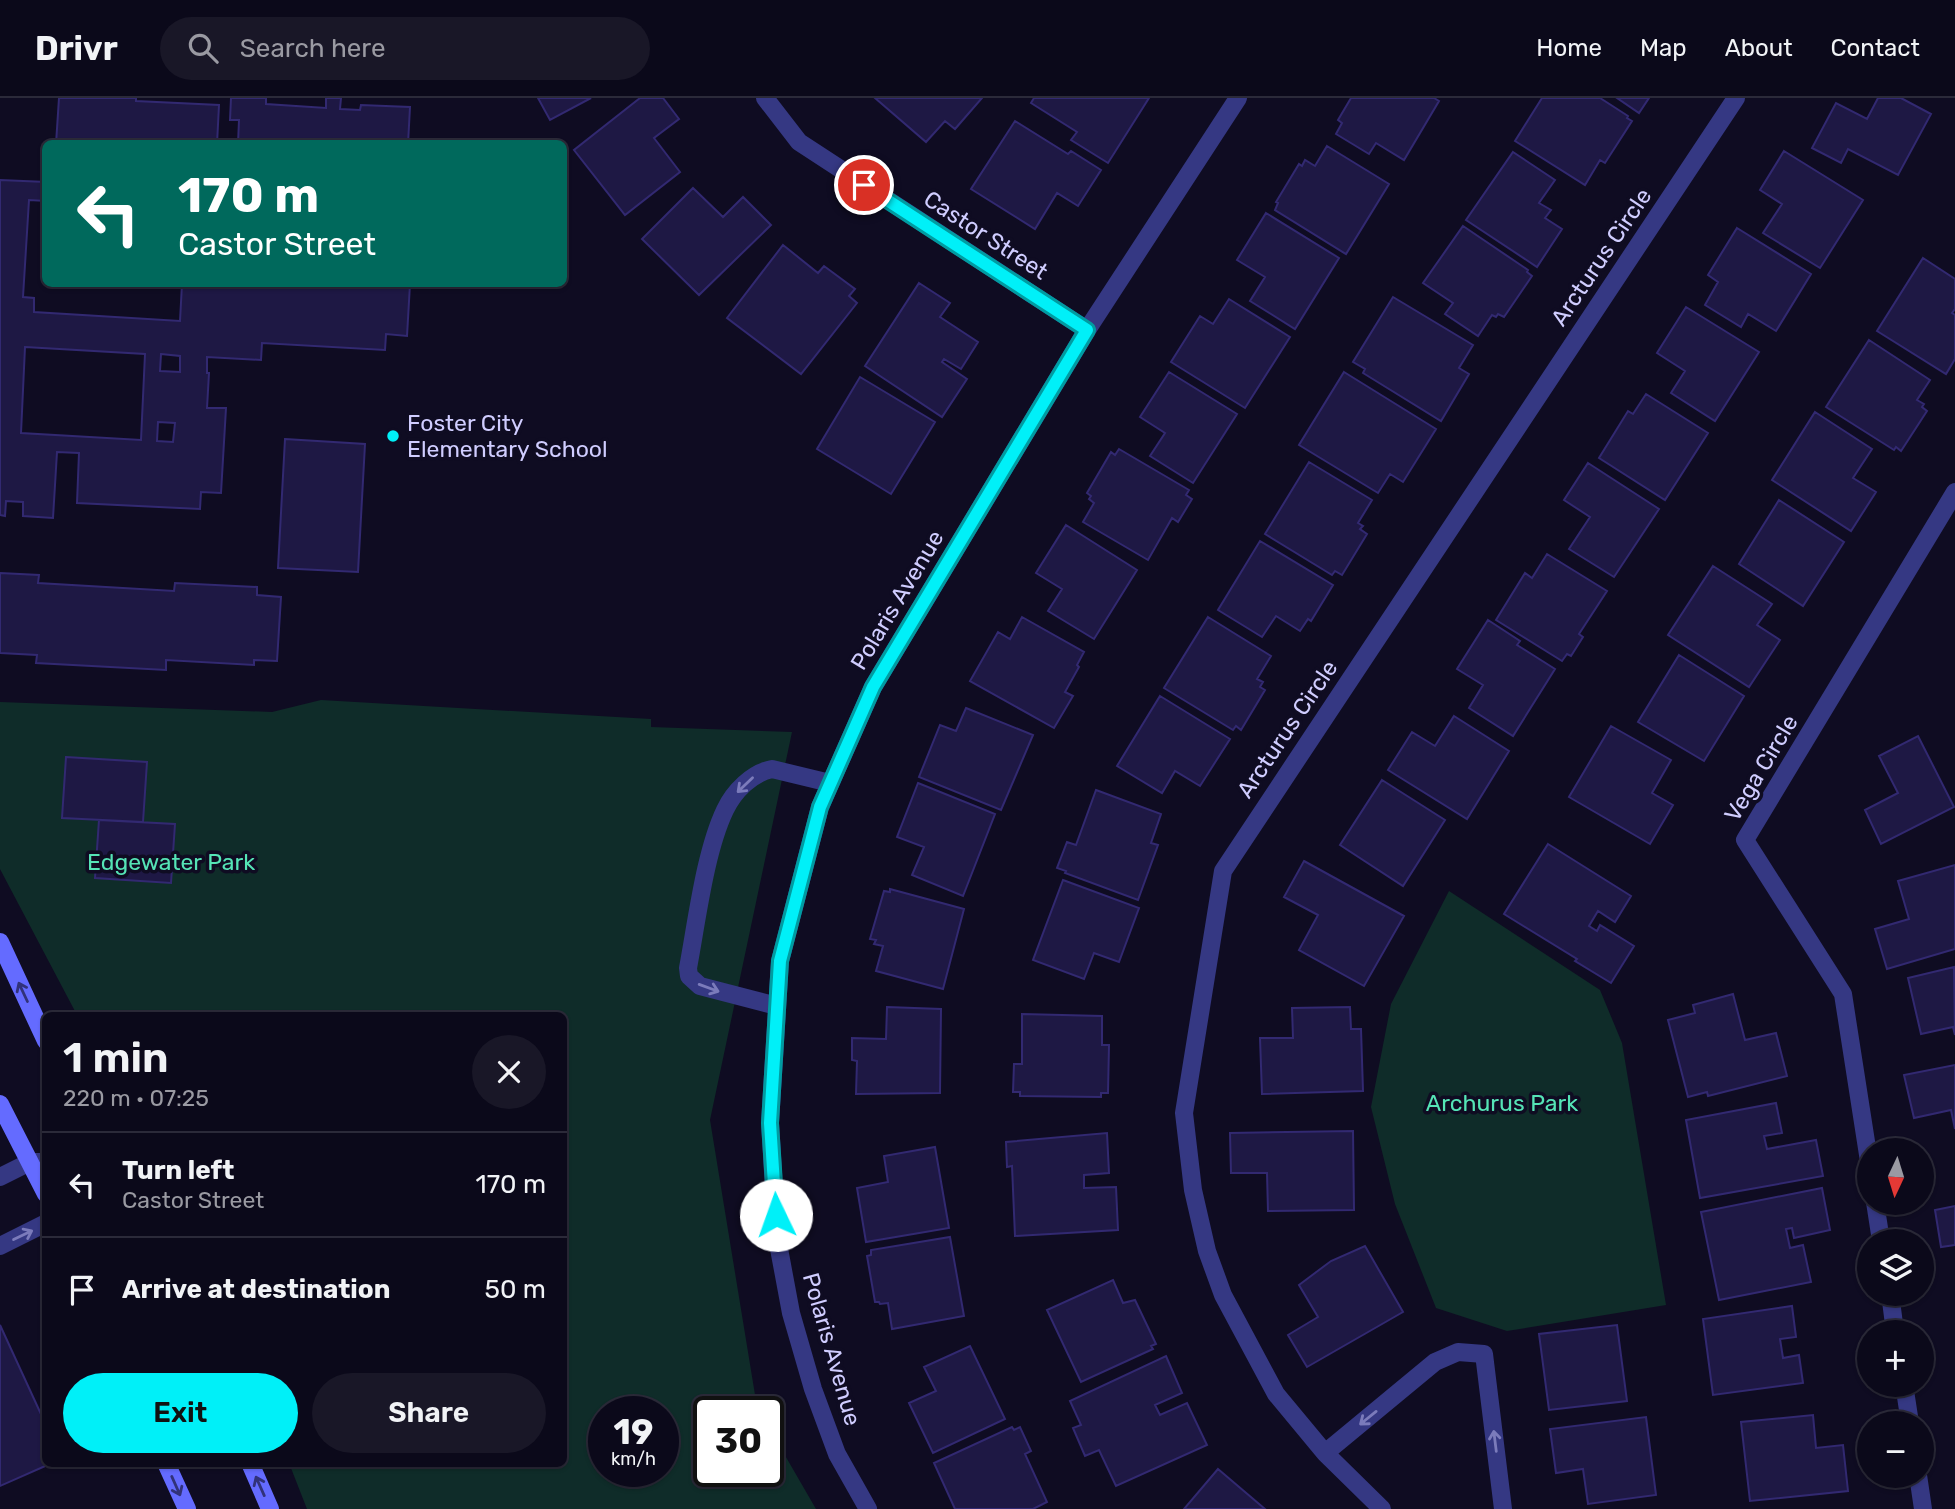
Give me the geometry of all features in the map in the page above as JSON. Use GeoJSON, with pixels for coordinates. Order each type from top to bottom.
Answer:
{"type":"FeatureCollection","features":[{"type":"Feature","properties":{"kind":"main road"},"geometry":{"type":"LineString","coordinates":[[0,942],[42,1032]]}},
{"type":"Feature","properties":{"kind":"main road"},"geometry":{"type":"LineString","coordinates":[[0,1104],[38,1162]]}},
{"type":"Feature","properties":{"kind":"main road"},"geometry":{"type":"LineString","coordinates":[[168,1467],[187,1509]]}},
{"type":"Feature","properties":{"kind":"main road"},"geometry":{"type":"LineString","coordinates":[[252,1467],[270,1509]]}},
{"type":"Feature","properties":{"kind":"street","name":"Castor Street"},"geometry":{"type":"LineString","coordinates":[[765,98],[799,142],[1087,330]]}},
{"type":"Feature","properties":{"kind":"street","name":"Polaris Avenue"},"geometry":{"type":"LineString","coordinates":[[868,1509],[837,1454],[813,1389],[792,1313],[777,1238],[770,1123],[780,961],[820,807],[873,687],[1087,330],[1238,98]]}},
{"type":"Feature","properties":{"kind":"street","name":"Arcturus Circle"},"geometry":{"type":"LineString","coordinates":[[1382,1509],[1325,1453],[1276,1394],[1223,1295],[1207,1251],[1193,1190],[1184,1114],[1223,871],[1737,98]]}},
{"type":"Feature","properties":{"kind":"street","name":"Vega Circle"},"geometry":{"type":"LineString","coordinates":[[1865,1138],[1843,994],[1745,840],[1955,492]]}},
{"type":"Feature","properties":{"kind":"street"},"geometry":{"type":"LineString","coordinates":[[777,1006],[700,986],[689,976],[691,954],[716,834],[726,808],[737,792],[753,776],[764,771],[772,769],[831,783]]}},
{"type":"Feature","properties":{"kind":"street"},"geometry":{"type":"LineString","coordinates":[[0,1177],[38,1162]]}},
{"type":"Feature","properties":{"kind":"street"},"geometry":{"type":"LineString","coordinates":[[0,1246],[42,1225]]}},
{"type":"Feature","properties":{"kind":"street"},"geometry":{"type":"LineString","coordinates":[[1325,1453],[1435,1362],[1458,1352],[1484,1353],[1503,1509]]}},
{"type":"Feature","properties":{"kind":"street"},"geometry":{"type":"LineString","coordinates":[[1920,1488],[1923,1509]]}},
{"type":"Feature","properties":{"kind":"green space","name":"Edgewater Park"},"geometry":{"type":"Polygon","coordinates":[[[321,700],[651,719],[651,727],[792,732],[710,1120],[755,1396],[693,1396],[693,1487],[784,1487],[784,1454],[816,1509],[307,1509],[291,1467],[567,1467],[567,1012],[75,1012],[0,869],[0,702],[272,712],[321,700]]]}},
{"type":"Feature","properties":{"kind":"green space","name":"Archurus Park"},"geometry":{"type":"Polygon","coordinates":[[[1449,891],[1600,990],[1622,1043],[1666,1305],[1507,1331],[1436,1308],[1395,1204],[1371,1107],[1391,1004],[1449,891]]]}},
{"type":"Feature","properties":{"kind":"building"},"geometry":{"type":"Polygon","coordinates":[[[59,98],[136,98],[136,101],[219,105],[217,140],[56,140],[59,98]]]}},
{"type":"Feature","properties":{"kind":"building"},"geometry":{"type":"Polygon","coordinates":[[[231,98],[266,98],[266,104],[326,108],[326,98],[341,98],[340,109],[360,110],[361,105],[410,107],[408,140],[238,140],[239,120],[230,120],[231,98]]]}},
{"type":"Feature","properties":{"kind":"building"},"geometry":{"type":"Polygon","coordinates":[[[538,98],[591,98],[550,120],[538,98]]]}},
{"type":"Feature","properties":{"kind":"building"},"geometry":{"type":"Polygon","coordinates":[[[640,98],[663,98],[679,119],[654,138],[680,172],[625,215],[574,150],[640,98]]]}},
{"type":"Feature","properties":{"kind":"building"},"geometry":{"type":"Polygon","coordinates":[[[875,98],[982,98],[955,129],[945,121],[926,142],[875,98]]]}},
{"type":"Feature","properties":{"kind":"building"},"geometry":{"type":"Polygon","coordinates":[[[1034,98],[1149,98],[1108,163],[1071,140],[1077,132],[1031,103],[1034,98]]]}},
{"type":"Feature","properties":{"kind":"building"},"geometry":{"type":"Polygon","coordinates":[[[1351,98],[1434,98],[1439,101],[1404,160],[1376,143],[1369,154],[1336,134],[1342,123],[1338,120],[1351,98]]]}},
{"type":"Feature","properties":{"kind":"building"},"geometry":{"type":"Polygon","coordinates":[[[1542,98],[1600,98],[1632,121],[1605,163],[1600,160],[1585,185],[1515,141],[1542,98]]]}},
{"type":"Feature","properties":{"kind":"building"},"geometry":{"type":"Polygon","coordinates":[[[1617,98],[1649,98],[1639,113],[1617,98]]]}},
{"type":"Feature","properties":{"kind":"building"},"geometry":{"type":"Polygon","coordinates":[[[1878,98],[1901,98],[1931,114],[1898,175],[1848,149],[1841,163],[1812,148],[1836,103],[1867,119],[1878,98]]]}},
{"type":"Feature","properties":{"kind":"building"},"geometry":{"type":"Polygon","coordinates":[[[1015,121],[1068,154],[1071,151],[1101,170],[1078,206],[1057,193],[1035,229],[971,189],[1015,121]]]}},
{"type":"Feature","properties":{"kind":"building"},"geometry":{"type":"Polygon","coordinates":[[[1327,146],[1389,184],[1346,254],[1275,210],[1278,203],[1276,202],[1299,164],[1302,166],[1305,160],[1315,166],[1327,146]]]}},
{"type":"Feature","properties":{"kind":"building"},"geometry":{"type":"Polygon","coordinates":[[[1784,151],[1863,200],[1820,268],[1763,233],[1782,204],[1760,190],[1784,151]]]}},
{"type":"Feature","properties":{"kind":"building"},"geometry":{"type":"Polygon","coordinates":[[[1513,152],[1555,180],[1539,203],[1551,210],[1545,218],[1562,229],[1537,267],[1466,220],[1513,152]]]}},
{"type":"Feature","properties":{"kind":"building"},"geometry":{"type":"Polygon","coordinates":[[[0,180],[42,182],[42,201],[29,200],[23,297],[34,298],[34,312],[180,321],[182,287],[410,287],[407,336],[386,334],[385,350],[262,343],[261,360],[207,357],[207,408],[226,408],[221,493],[201,492],[200,509],[77,503],[79,453],[57,452],[53,518],[23,516],[23,502],[6,501],[5,516],[0,515],[0,180]],[[25,347],[21,433],[141,440],[145,354],[25,347]],[[161,354],[160,371],[180,372],[180,356],[161,354]],[[158,422],[157,441],[173,442],[175,423],[158,422]]]}},
{"type":"Feature","properties":{"kind":"building"},"geometry":{"type":"Polygon","coordinates":[[[693,188],[723,217],[743,197],[771,225],[699,295],[642,239],[693,188]]]}},
{"type":"Feature","properties":{"kind":"building"},"geometry":{"type":"Polygon","coordinates":[[[1266,213],[1339,258],[1295,329],[1250,301],[1265,277],[1237,260],[1266,213]]]}},
{"type":"Feature","properties":{"kind":"building"},"geometry":{"type":"Polygon","coordinates":[[[1463,226],[1528,270],[1532,276],[1504,317],[1492,315],[1478,336],[1445,314],[1453,303],[1423,283],[1463,226]]]}},
{"type":"Feature","properties":{"kind":"building"},"geometry":{"type":"Polygon","coordinates":[[[1737,228],[1811,274],[1776,331],[1748,314],[1741,327],[1705,305],[1718,282],[1708,275],[1737,228]]]}},
{"type":"Feature","properties":{"kind":"building"},"geometry":{"type":"Polygon","coordinates":[[[783,245],[818,273],[824,266],[855,289],[849,296],[857,303],[801,374],[727,318],[783,245]]]}},
{"type":"Feature","properties":{"kind":"building"},"geometry":{"type":"Polygon","coordinates":[[[1923,258],[1955,279],[1955,309],[1952,313],[1955,315],[1955,359],[1946,374],[1877,331],[1923,258]]]}},
{"type":"Feature","properties":{"kind":"building"},"geometry":{"type":"Polygon","coordinates":[[[919,283],[950,303],[940,317],[978,342],[961,369],[944,359],[942,362],[967,379],[942,417],[865,366],[919,283]]]}},
{"type":"Feature","properties":{"kind":"building"},"geometry":{"type":"Polygon","coordinates":[[[1393,297],[1473,345],[1459,368],[1469,374],[1441,421],[1363,373],[1365,369],[1353,362],[1393,297]]]}},
{"type":"Feature","properties":{"kind":"building"},"geometry":{"type":"Polygon","coordinates":[[[1229,299],[1290,337],[1245,408],[1171,362],[1200,316],[1213,324],[1229,299]]]}},
{"type":"Feature","properties":{"kind":"building"},"geometry":{"type":"Polygon","coordinates":[[[1686,307],[1759,352],[1715,421],[1671,393],[1685,371],[1657,353],[1686,307]]]}},
{"type":"Feature","properties":{"kind":"building"},"geometry":{"type":"Polygon","coordinates":[[[1869,340],[1930,380],[1917,400],[1924,404],[1922,407],[1927,411],[1901,451],[1896,447],[1894,450],[1826,407],[1869,340]]]}},
{"type":"Feature","properties":{"kind":"building"},"geometry":{"type":"Polygon","coordinates":[[[1169,372],[1237,414],[1193,483],[1150,456],[1165,433],[1140,417],[1169,372]]]}},
{"type":"Feature","properties":{"kind":"building"},"geometry":{"type":"Polygon","coordinates":[[[1344,372],[1436,429],[1403,482],[1390,474],[1378,493],[1299,445],[1344,372]]]}},
{"type":"Feature","properties":{"kind":"building"},"geometry":{"type":"Polygon","coordinates":[[[860,377],[935,422],[891,494],[817,449],[860,377]]]}},
{"type":"Feature","properties":{"kind":"building"},"geometry":{"type":"Polygon","coordinates":[[[1646,394],[1708,433],[1665,500],[1599,458],[1628,411],[1633,414],[1646,394]]]}},
{"type":"Feature","properties":{"kind":"building"},"geometry":{"type":"Polygon","coordinates":[[[1815,412],[1872,449],[1853,478],[1876,492],[1851,531],[1772,480],[1815,412]]]}},
{"type":"Feature","properties":{"kind":"building"},"geometry":{"type":"Polygon","coordinates":[[[285,439],[365,444],[358,572],[278,568],[285,439]]]}},
{"type":"Feature","properties":{"kind":"building"},"geometry":{"type":"Polygon","coordinates":[[[1119,449],[1189,490],[1186,495],[1192,499],[1178,522],[1172,518],[1148,560],[1083,522],[1094,503],[1087,493],[1111,452],[1115,455],[1119,449]]]}},
{"type":"Feature","properties":{"kind":"building"},"geometry":{"type":"Polygon","coordinates":[[[1309,462],[1372,500],[1358,523],[1363,526],[1360,529],[1367,534],[1342,575],[1335,571],[1332,575],[1265,534],[1309,462]]]}},
{"type":"Feature","properties":{"kind":"building"},"geometry":{"type":"Polygon","coordinates":[[[1588,463],[1659,509],[1614,577],[1569,549],[1590,517],[1564,500],[1588,463]]]}},
{"type":"Feature","properties":{"kind":"building"},"geometry":{"type":"Polygon","coordinates":[[[1779,500],[1844,542],[1803,606],[1739,564],[1779,500]]]}},
{"type":"Feature","properties":{"kind":"building"},"geometry":{"type":"Polygon","coordinates":[[[1066,525],[1137,570],[1094,639],[1048,611],[1062,589],[1036,573],[1066,525]]]}},
{"type":"Feature","properties":{"kind":"building"},"geometry":{"type":"Polygon","coordinates":[[[1260,541],[1333,585],[1311,621],[1308,619],[1300,631],[1276,616],[1262,637],[1218,610],[1260,541]]]}},
{"type":"Feature","properties":{"kind":"building"},"geometry":{"type":"Polygon","coordinates":[[[1547,554],[1607,591],[1579,634],[1583,637],[1571,656],[1567,654],[1562,661],[1496,620],[1525,573],[1532,578],[1547,554]]]}},
{"type":"Feature","properties":{"kind":"building"},"geometry":{"type":"Polygon","coordinates":[[[1713,566],[1772,604],[1757,625],[1780,640],[1749,687],[1668,635],[1713,566]]]}},
{"type":"Feature","properties":{"kind":"building"},"geometry":{"type":"Polygon","coordinates":[[[0,573],[39,575],[38,583],[174,591],[175,583],[257,587],[257,595],[281,597],[277,661],[254,660],[254,665],[166,660],[166,670],[36,663],[37,655],[0,653],[0,573]]]}},
{"type":"Feature","properties":{"kind":"building"},"geometry":{"type":"Polygon","coordinates":[[[1022,617],[1084,652],[1065,692],[1073,696],[1054,728],[970,681],[998,632],[1010,639],[1022,617]]]}},
{"type":"Feature","properties":{"kind":"building"},"geometry":{"type":"Polygon","coordinates":[[[1208,617],[1271,656],[1257,679],[1263,682],[1260,687],[1265,690],[1241,730],[1236,726],[1233,730],[1164,688],[1208,617]]]}},
{"type":"Feature","properties":{"kind":"building"},"geometry":{"type":"Polygon","coordinates":[[[1488,620],[1520,641],[1517,645],[1555,669],[1513,736],[1469,708],[1483,685],[1457,669],[1488,620]]]}},
{"type":"Feature","properties":{"kind":"building"},"geometry":{"type":"Polygon","coordinates":[[[1679,655],[1744,696],[1704,761],[1638,722],[1679,655]]]}},
{"type":"Feature","properties":{"kind":"building"},"geometry":{"type":"Polygon","coordinates":[[[1160,696],[1230,739],[1200,786],[1175,771],[1162,793],[1117,766],[1160,696]]]}},
{"type":"Feature","properties":{"kind":"building"},"geometry":{"type":"Polygon","coordinates":[[[966,708],[1033,735],[1001,810],[919,777],[940,725],[956,731],[966,708]]]}},
{"type":"Feature","properties":{"kind":"building"},"geometry":{"type":"Polygon","coordinates":[[[1454,716],[1509,751],[1467,819],[1388,770],[1412,732],[1435,746],[1454,716]]]}},
{"type":"Feature","properties":{"kind":"building"},"geometry":{"type":"Polygon","coordinates":[[[1611,726],[1671,760],[1652,793],[1673,805],[1650,844],[1569,797],[1611,726]]]}},
{"type":"Feature","properties":{"kind":"building"},"geometry":{"type":"Polygon","coordinates":[[[1918,736],[1954,807],[1881,844],[1865,810],[1898,793],[1879,756],[1918,736]]]}},
{"type":"Feature","properties":{"kind":"building"},"geometry":{"type":"Polygon","coordinates":[[[66,757],[147,762],[143,822],[62,818],[66,757]]]}},
{"type":"Feature","properties":{"kind":"building"},"geometry":{"type":"Polygon","coordinates":[[[1382,780],[1445,820],[1403,886],[1340,845],[1382,780]]]}},
{"type":"Feature","properties":{"kind":"building"},"geometry":{"type":"Polygon","coordinates":[[[918,783],[995,814],[963,896],[912,875],[924,847],[897,837],[918,783]]]}},
{"type":"Feature","properties":{"kind":"building"},"geometry":{"type":"Polygon","coordinates":[[[1096,790],[1161,814],[1151,843],[1158,845],[1138,900],[1057,868],[1067,842],[1076,845],[1096,790]]]}},
{"type":"Feature","properties":{"kind":"building"},"geometry":{"type":"Polygon","coordinates":[[[99,820],[175,824],[171,883],[95,878],[99,820]]]}},
{"type":"Feature","properties":{"kind":"building"},"geometry":{"type":"Polygon","coordinates":[[[1548,844],[1631,896],[1615,922],[1598,911],[1589,926],[1597,931],[1600,925],[1634,946],[1611,983],[1504,914],[1548,844]]]}},
{"type":"Feature","properties":{"kind":"building"},"geometry":{"type":"Polygon","coordinates":[[[1304,861],[1404,916],[1364,986],[1299,950],[1318,915],[1284,897],[1304,861]]]}},
{"type":"Feature","properties":{"kind":"building"},"geometry":{"type":"Polygon","coordinates":[[[1955,865],[1955,949],[1887,969],[1875,929],[1909,919],[1898,881],[1955,865]]]}},
{"type":"Feature","properties":{"kind":"building"},"geometry":{"type":"Polygon","coordinates":[[[1063,880],[1139,908],[1119,962],[1094,953],[1084,979],[1033,960],[1063,880]]]}},
{"type":"Feature","properties":{"kind":"building"},"geometry":{"type":"Polygon","coordinates":[[[890,889],[964,909],[943,989],[876,971],[883,946],[874,944],[876,940],[870,939],[884,891],[890,892],[890,889]]]}},
{"type":"Feature","properties":{"kind":"building"},"geometry":{"type":"Polygon","coordinates":[[[1954,967],[1955,1035],[1953,1027],[1921,1034],[1908,978],[1954,967]]]}},
{"type":"Feature","properties":{"kind":"building"},"geometry":{"type":"Polygon","coordinates":[[[1733,994],[1745,1040],[1776,1033],[1787,1076],[1708,1096],[1707,1092],[1688,1097],[1668,1020],[1695,1013],[1693,1005],[1733,994]]]}},
{"type":"Feature","properties":{"kind":"building"},"geometry":{"type":"Polygon","coordinates":[[[887,1007],[941,1009],[940,1093],[856,1094],[857,1061],[852,1060],[852,1038],[886,1039],[887,1007]]]}},
{"type":"Feature","properties":{"kind":"building"},"geometry":{"type":"Polygon","coordinates":[[[1350,1007],[1351,1029],[1361,1029],[1363,1091],[1262,1094],[1260,1038],[1293,1038],[1292,1008],[1350,1007]]]}},
{"type":"Feature","properties":{"kind":"building"},"geometry":{"type":"Polygon","coordinates":[[[1022,1014],[1102,1016],[1102,1045],[1109,1045],[1108,1093],[1101,1093],[1101,1097],[1020,1096],[1020,1092],[1013,1092],[1014,1064],[1022,1064],[1022,1014]]]}},
{"type":"Feature","properties":{"kind":"building"},"geometry":{"type":"Polygon","coordinates":[[[1955,1065],[1955,1129],[1951,1110],[1914,1118],[1904,1075],[1955,1065]]]}},
{"type":"Feature","properties":{"kind":"building"},"geometry":{"type":"Polygon","coordinates":[[[1776,1103],[1782,1133],[1764,1136],[1767,1149],[1816,1140],[1823,1176],[1700,1198],[1686,1120],[1776,1103]]]}},
{"type":"Feature","properties":{"kind":"building"},"geometry":{"type":"Polygon","coordinates":[[[1353,1131],[1354,1210],[1268,1211],[1267,1173],[1231,1173],[1230,1133],[1353,1131]]]}},
{"type":"Feature","properties":{"kind":"building"},"geometry":{"type":"Polygon","coordinates":[[[1107,1133],[1109,1173],[1084,1175],[1084,1188],[1116,1187],[1118,1230],[1015,1236],[1012,1166],[1007,1167],[1006,1142],[1107,1133]]]}},
{"type":"Feature","properties":{"kind":"building"},"geometry":{"type":"Polygon","coordinates":[[[935,1147],[949,1228],[866,1242],[857,1188],[888,1182],[884,1156],[935,1147]]]}},
{"type":"Feature","properties":{"kind":"building"},"geometry":{"type":"Polygon","coordinates":[[[1822,1188],[1830,1230],[1794,1238],[1792,1228],[1786,1229],[1790,1248],[1803,1245],[1811,1282],[1719,1300],[1701,1212],[1822,1188]]]}},
{"type":"Feature","properties":{"kind":"building"},"geometry":{"type":"Polygon","coordinates":[[[1955,1206],[1955,1245],[1941,1247],[1935,1210],[1955,1206]]]}},
{"type":"Feature","properties":{"kind":"building"},"geometry":{"type":"Polygon","coordinates":[[[950,1237],[964,1316],[892,1329],[888,1303],[875,1302],[867,1256],[871,1255],[871,1250],[950,1237]]]}},
{"type":"Feature","properties":{"kind":"building"},"geometry":{"type":"Polygon","coordinates":[[[1365,1246],[1403,1312],[1307,1367],[1288,1335],[1318,1317],[1299,1285],[1331,1261],[1365,1246]]]}},
{"type":"Feature","properties":{"kind":"building"},"geometry":{"type":"Polygon","coordinates":[[[1113,1280],[1123,1303],[1135,1300],[1156,1344],[1151,1346],[1153,1349],[1081,1382],[1047,1310],[1113,1280]]]}},
{"type":"Feature","properties":{"kind":"building"},"geometry":{"type":"Polygon","coordinates":[[[1792,1306],[1796,1337],[1780,1339],[1783,1358],[1799,1355],[1803,1383],[1713,1395],[1703,1319],[1792,1306]]]}},
{"type":"Feature","properties":{"kind":"building"},"geometry":{"type":"Polygon","coordinates":[[[0,1325],[42,1416],[43,1467],[0,1486],[0,1325]]]}},
{"type":"Feature","properties":{"kind":"building"},"geometry":{"type":"Polygon","coordinates":[[[1617,1325],[1627,1401],[1549,1410],[1539,1334],[1617,1325]]]}},
{"type":"Feature","properties":{"kind":"building"},"geometry":{"type":"Polygon","coordinates":[[[970,1346],[1005,1419],[933,1453],[909,1403],[936,1391],[924,1367],[970,1346]]]}},
{"type":"Feature","properties":{"kind":"building"},"geometry":{"type":"Polygon","coordinates":[[[1166,1356],[1182,1393],[1155,1405],[1160,1415],[1187,1403],[1207,1445],[1116,1486],[1099,1450],[1085,1456],[1073,1428],[1081,1425],[1070,1401],[1166,1356]]]}},
{"type":"Feature","properties":{"kind":"building"},"geometry":{"type":"Polygon","coordinates":[[[1813,1415],[1816,1448],[1843,1445],[1848,1491],[1750,1501],[1741,1422],[1813,1415]]]}},
{"type":"Feature","properties":{"kind":"building"},"geometry":{"type":"Polygon","coordinates":[[[1646,1417],[1656,1495],[1588,1504],[1583,1469],[1556,1473],[1550,1429],[1646,1417]]]}},
{"type":"Feature","properties":{"kind":"building"},"geometry":{"type":"Polygon","coordinates":[[[1012,1427],[1014,1430],[1020,1427],[1031,1451],[1025,1454],[1047,1502],[1033,1509],[955,1509],[934,1463],[1012,1427]]]}},
{"type":"Feature","properties":{"kind":"building"},"geometry":{"type":"Polygon","coordinates":[[[1218,1469],[1265,1509],[1184,1509],[1218,1469]]]}},
{"type":"Feature","properties":{"kind":"place","name":"Foster City Elementary School"},"geometry":{"type":"Point","coordinates":[393,436]}},
{"type":"Feature","properties":{"kind":"route"},"geometry":{"type":"LineString","coordinates":[[776,1215],[770,1123],[780,961],[820,807],[873,687],[1087,330],[864,185]]}}]}
